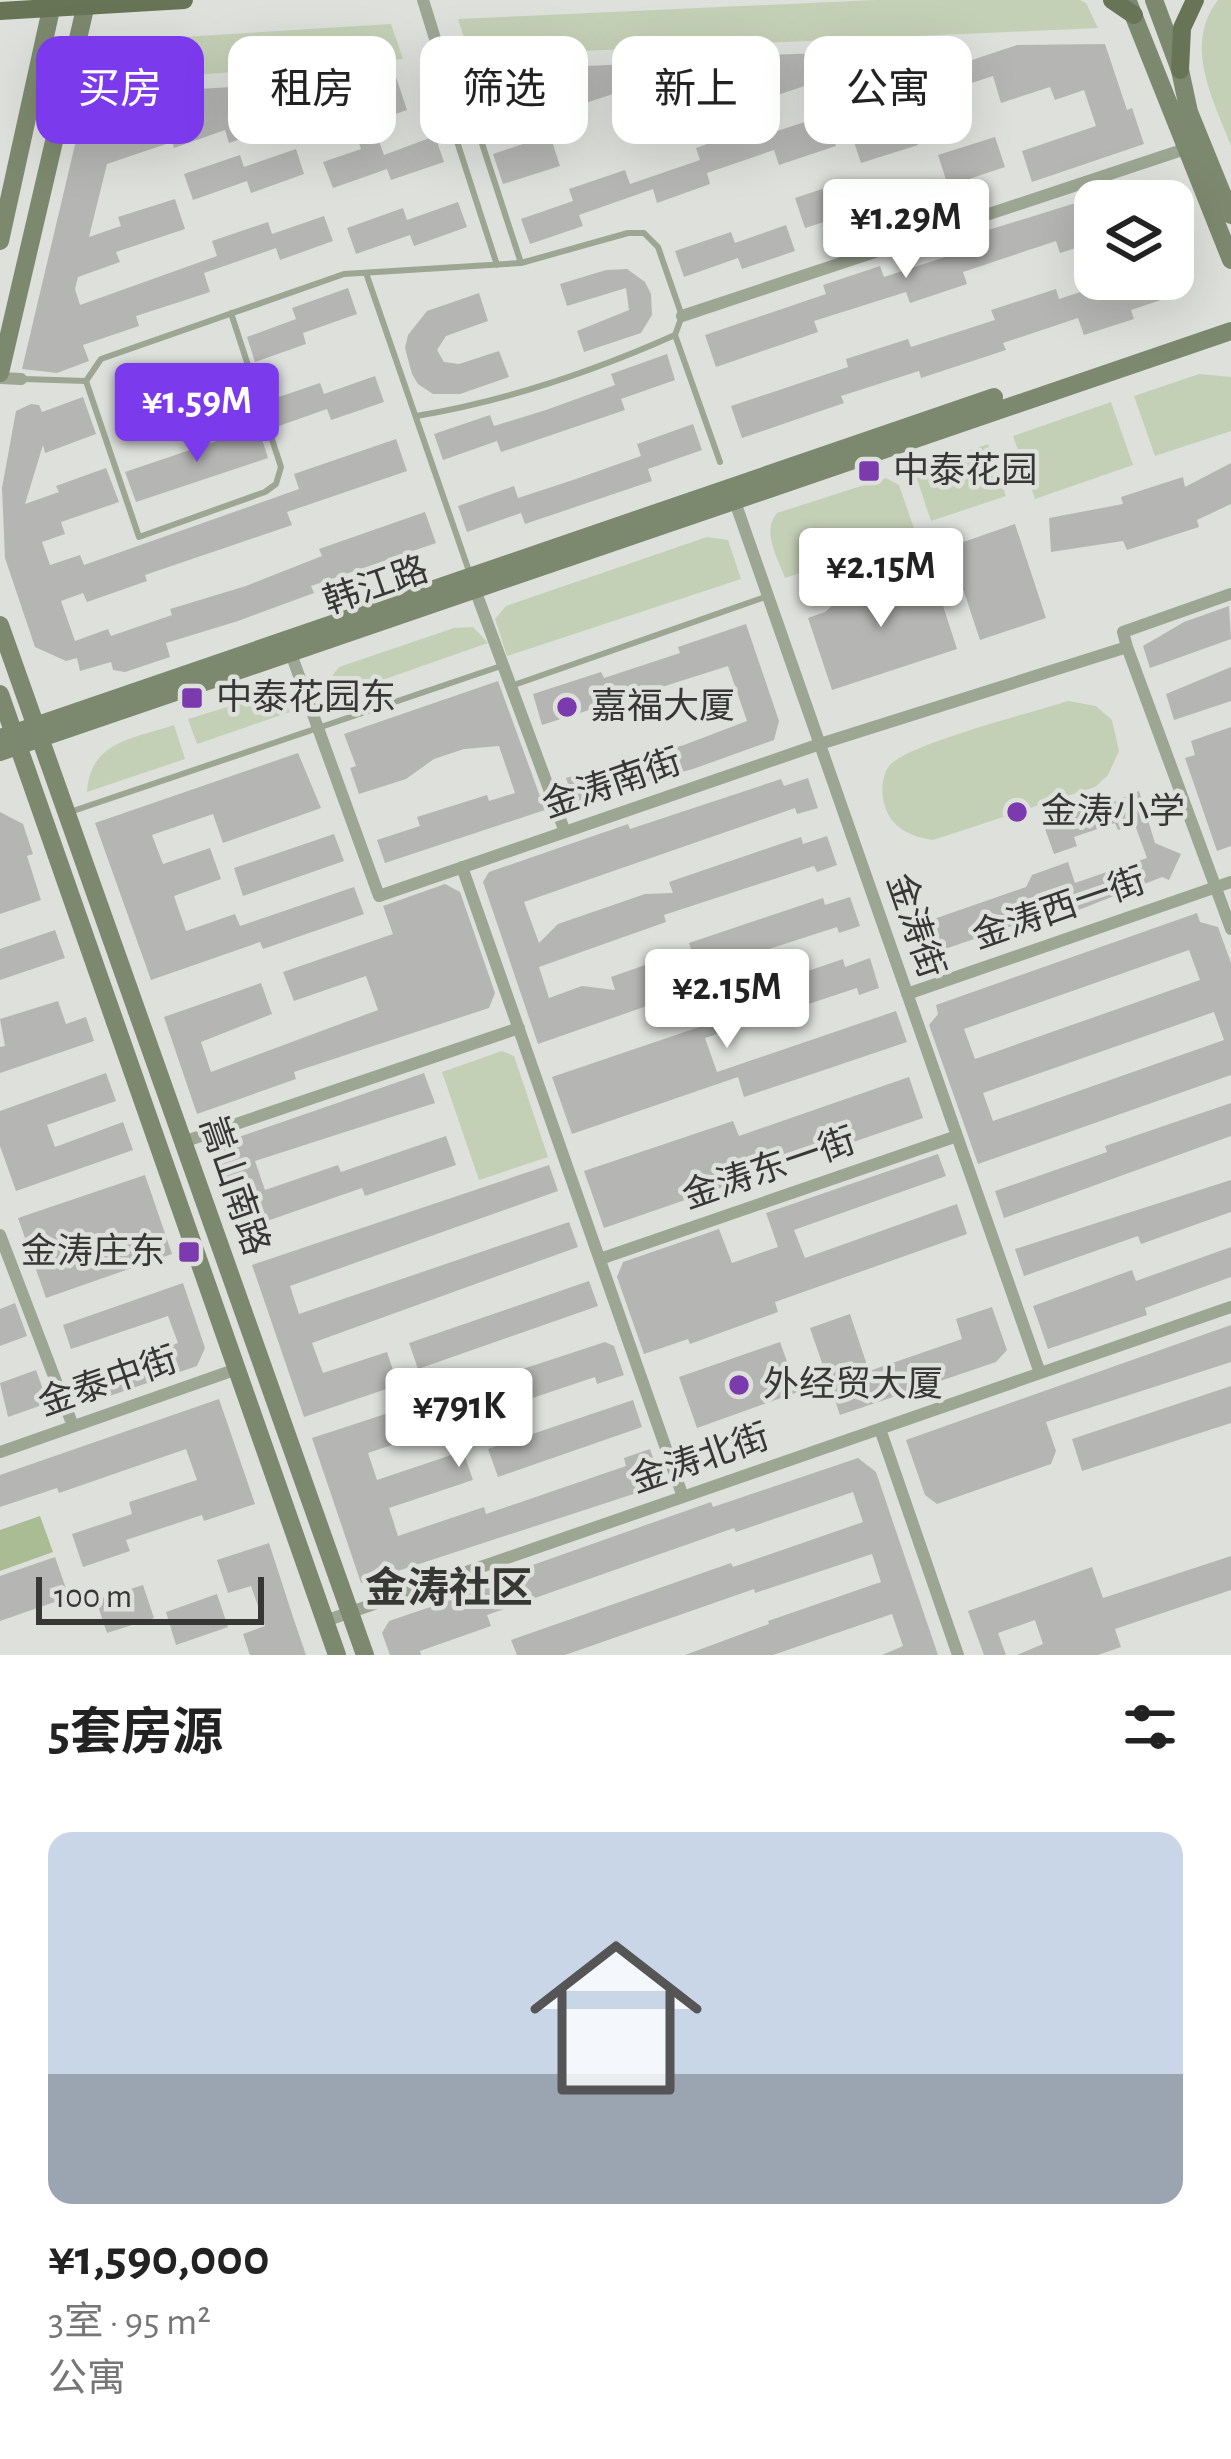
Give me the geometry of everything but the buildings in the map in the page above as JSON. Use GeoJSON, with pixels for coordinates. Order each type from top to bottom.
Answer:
{"type":"FeatureCollection","features":[{"type":"Feature","properties":{"kind":"main road"},"geometry":{"type":"LineString","coordinates":[[0,11],[52,4],[184,0]]}},
{"type":"Feature","properties":{"kind":"main road"},"geometry":{"type":"LineString","coordinates":[[1112,0],[1131,7]]}},
{"type":"Feature","properties":{"kind":"main road"},"geometry":{"type":"LineString","coordinates":[[1180,70],[1182,28],[1195,0]]}},
{"type":"Feature","properties":{"kind":"street"},"geometry":{"type":"LineString","coordinates":[[423,0],[434,36]]}},
{"type":"Feature","properties":{"kind":"street"},"geometry":{"type":"LineString","coordinates":[[1154,0],[1180,70],[1189,112],[1231,214]]}},
{"type":"Feature","properties":{"kind":"street"},"geometry":{"type":"LineString","coordinates":[[21,379],[0,376],[87,3]]}},
{"type":"Feature","properties":{"kind":"street"},"geometry":{"type":"LineString","coordinates":[[0,241],[52,4]]}},
{"type":"Feature","properties":{"kind":"street"},"geometry":{"type":"LineString","coordinates":[[1131,7],[1231,260]]}},
{"type":"Feature","properties":{"kind":"street"},"geometry":{"type":"LineString","coordinates":[[682,316],[1185,149]]}},
{"type":"Feature","properties":{"kind":"street","name":"韩江路"},"geometry":{"type":"LineString","coordinates":[[731,493],[1231,318]]}},
{"type":"Feature","properties":{"kind":"street","name":"韩江路"},"geometry":{"type":"LineString","coordinates":[[38,732],[472,580],[1231,331]]}},
{"type":"Feature","properties":{"kind":"street","name":"金涛街"},"geometry":{"type":"LineString","coordinates":[[731,493],[1040,1373]]}},
{"type":"Feature","properties":{"kind":"street"},"geometry":{"type":"LineString","coordinates":[[472,580],[565,832]]}},
{"type":"Feature","properties":{"kind":"street","name":"韩江路"},"geometry":{"type":"LineString","coordinates":[[8,742],[290,651],[472,580]]}},
{"type":"Feature","properties":{"kind":"street","name":"金涛南街"},"geometry":{"type":"LineString","coordinates":[[290,651],[379,896],[820,744],[1126,647],[1123,632],[1231,594]]}},
{"type":"Feature","properties":{"kind":"street","name":"嵩山南路"},"geometry":{"type":"LineString","coordinates":[[0,625],[365,1655]]}},
{"type":"Feature","properties":{"kind":"street"},"geometry":{"type":"LineString","coordinates":[[1126,647],[1231,929]]}},
{"type":"Feature","properties":{"kind":"street"},"geometry":{"type":"LineString","coordinates":[[0,694],[8,742]]}},
{"type":"Feature","properties":{"kind":"street","name":"嵩山南路"},"geometry":{"type":"LineString","coordinates":[[8,742],[195,1250],[337,1655]]}},
{"type":"Feature","properties":{"kind":"street"},"geometry":{"type":"LineString","coordinates":[[462,868],[683,1497]]}},
{"type":"Feature","properties":{"kind":"street","name":"金涛西一街"},"geometry":{"type":"LineString","coordinates":[[907,994],[1231,882]]}},
{"type":"Feature","properties":{"kind":"street"},"geometry":{"type":"LineString","coordinates":[[183,1142],[518,1028]]}},
{"type":"Feature","properties":{"kind":"street","name":"金涛东一街"},"geometry":{"type":"LineString","coordinates":[[600,1259],[957,1136]]}},
{"type":"Feature","properties":{"kind":"street"},"geometry":{"type":"LineString","coordinates":[[0,1235],[73,1426]]}},
{"type":"Feature","properties":{"kind":"street","name":"金涛北街"},"geometry":{"type":"LineString","coordinates":[[325,1621],[1231,1307]]}},
{"type":"Feature","properties":{"kind":"street","name":"金泰中街"},"geometry":{"type":"LineString","coordinates":[[0,1452],[237,1369]]}},
{"type":"Feature","properties":{"kind":"street"},"geometry":{"type":"LineString","coordinates":[[880,1429],[958,1655]]}},
{"type":"Feature","properties":{"kind":"lane"},"geometry":{"type":"LineString","coordinates":[[458,144],[497,265]]}},
{"type":"Feature","properties":{"kind":"lane"},"geometry":{"type":"LineString","coordinates":[[482,144],[521,263]]}},
{"type":"Feature","properties":{"kind":"lane"},"geometry":{"type":"LineString","coordinates":[[86,381],[101,359],[344,274],[521,263],[628,233],[644,233],[658,247],[682,316],[675,335],[720,462]]}},
{"type":"Feature","properties":{"kind":"lane"},"geometry":{"type":"LineString","coordinates":[[366,273],[472,580]]}},
{"type":"Feature","properties":{"kind":"lane"},"geometry":{"type":"LineString","coordinates":[[86,381],[139,537],[265,492],[276,484],[281,467],[231,314]]}},
{"type":"Feature","properties":{"kind":"lane"},"geometry":{"type":"LineString","coordinates":[[416,416],[488,404],[626,357],[675,335]]}},
{"type":"Feature","properties":{"kind":"lane"},"geometry":{"type":"LineString","coordinates":[[21,379],[86,381]]}},
{"type":"Feature","properties":{"kind":"lane"},"geometry":{"type":"LineString","coordinates":[[512,686],[768,596]]}},
{"type":"Feature","properties":{"kind":"lane"},"geometry":{"type":"LineString","coordinates":[[67,813],[504,665]]}},
{"type":"Feature","properties":{"kind":"shaded area"},"geometry":{"type":"Polygon","coordinates":[[[876,0],[1080,0],[1098,28],[804,36],[804,41],[780,42],[780,36],[612,36],[612,50],[588,51],[588,36],[464,36],[458,19],[876,0]]]}},
{"type":"Feature","properties":{"kind":"shaded area"},"geometry":{"type":"Polygon","coordinates":[[[1218,0],[1231,0],[1231,146],[1202,54],[1208,17],[1218,0]]]}},
{"type":"Feature","properties":{"kind":"shaded area"},"geometry":{"type":"Polygon","coordinates":[[[391,24],[395,36],[228,36],[228,73],[204,74],[204,36],[198,36],[391,24]]]}},
{"type":"Feature","properties":{"kind":"shaded area"},"geometry":{"type":"Polygon","coordinates":[[[1199,374],[1231,377],[1231,431],[1155,456],[1134,396],[1199,374]]]}},
{"type":"Feature","properties":{"kind":"shaded area"},"geometry":{"type":"Polygon","coordinates":[[[1111,402],[1133,465],[1035,499],[1013,436],[1111,402]]]}},
{"type":"Feature","properties":{"kind":"shaded area"},"geometry":{"type":"Polygon","coordinates":[[[988,444],[1006,496],[931,521],[914,470],[988,444]]]}},
{"type":"Feature","properties":{"kind":"shaded area"},"geometry":{"type":"Polygon","coordinates":[[[886,478],[899,485],[916,534],[785,578],[771,537],[777,513],[886,478]]]}},
{"type":"Feature","properties":{"kind":"shaded area"},"geometry":{"type":"Polygon","coordinates":[[[707,537],[728,540],[741,579],[507,656],[495,619],[506,606],[707,537]]]}},
{"type":"Feature","properties":{"kind":"shaded area"},"geometry":{"type":"Polygon","coordinates":[[[473,627],[488,643],[328,699],[329,680],[339,667],[454,628],[473,627]]]}},
{"type":"Feature","properties":{"kind":"shaded area"},"geometry":{"type":"Polygon","coordinates":[[[267,695],[285,702],[290,712],[197,744],[188,719],[267,695]]]}},
{"type":"Feature","properties":{"kind":"shaded area"},"geometry":{"type":"Polygon","coordinates":[[[1068,701],[1096,706],[1112,720],[1119,751],[1108,775],[1095,787],[933,840],[909,834],[891,819],[883,784],[889,766],[900,757],[1068,701]]]}},
{"type":"Feature","properties":{"kind":"shaded area"},"geometry":{"type":"Polygon","coordinates":[[[174,725],[185,759],[87,792],[90,775],[105,752],[174,725]]]}},
{"type":"Feature","properties":{"kind":"shaded area"},"geometry":{"type":"Polygon","coordinates":[[[502,1051],[514,1056],[548,1157],[479,1180],[442,1072],[502,1051]]]}},
{"type":"Feature","properties":{"kind":"shaded area"},"geometry":{"type":"Polygon","coordinates":[[[40,1516],[53,1552],[0,1571],[0,1530],[40,1516]]]}},
{"type":"Feature","properties":{"kind":"place","name":"中泰花园"},"geometry":{"type":"Point","coordinates":[869,471]}},
{"type":"Feature","properties":{"kind":"place","name":"中泰花园东"},"geometry":{"type":"Point","coordinates":[192,698]}},
{"type":"Feature","properties":{"kind":"place","name":"嘉福大厦"},"geometry":{"type":"Point","coordinates":[567,707]}},
{"type":"Feature","properties":{"kind":"place","name":"金涛小学"},"geometry":{"type":"Point","coordinates":[1017,812]}},
{"type":"Feature","properties":{"kind":"place","name":"金涛庄东"},"geometry":{"type":"Point","coordinates":[189,1252]}},
{"type":"Feature","properties":{"kind":"place","name":"外经贸大厦"},"geometry":{"type":"Point","coordinates":[739,1385]}},
{"type":"Feature","properties":{"kind":"district","name":"金涛社区"},"geometry":{"type":"Point","coordinates":[449,1589]}}]}
